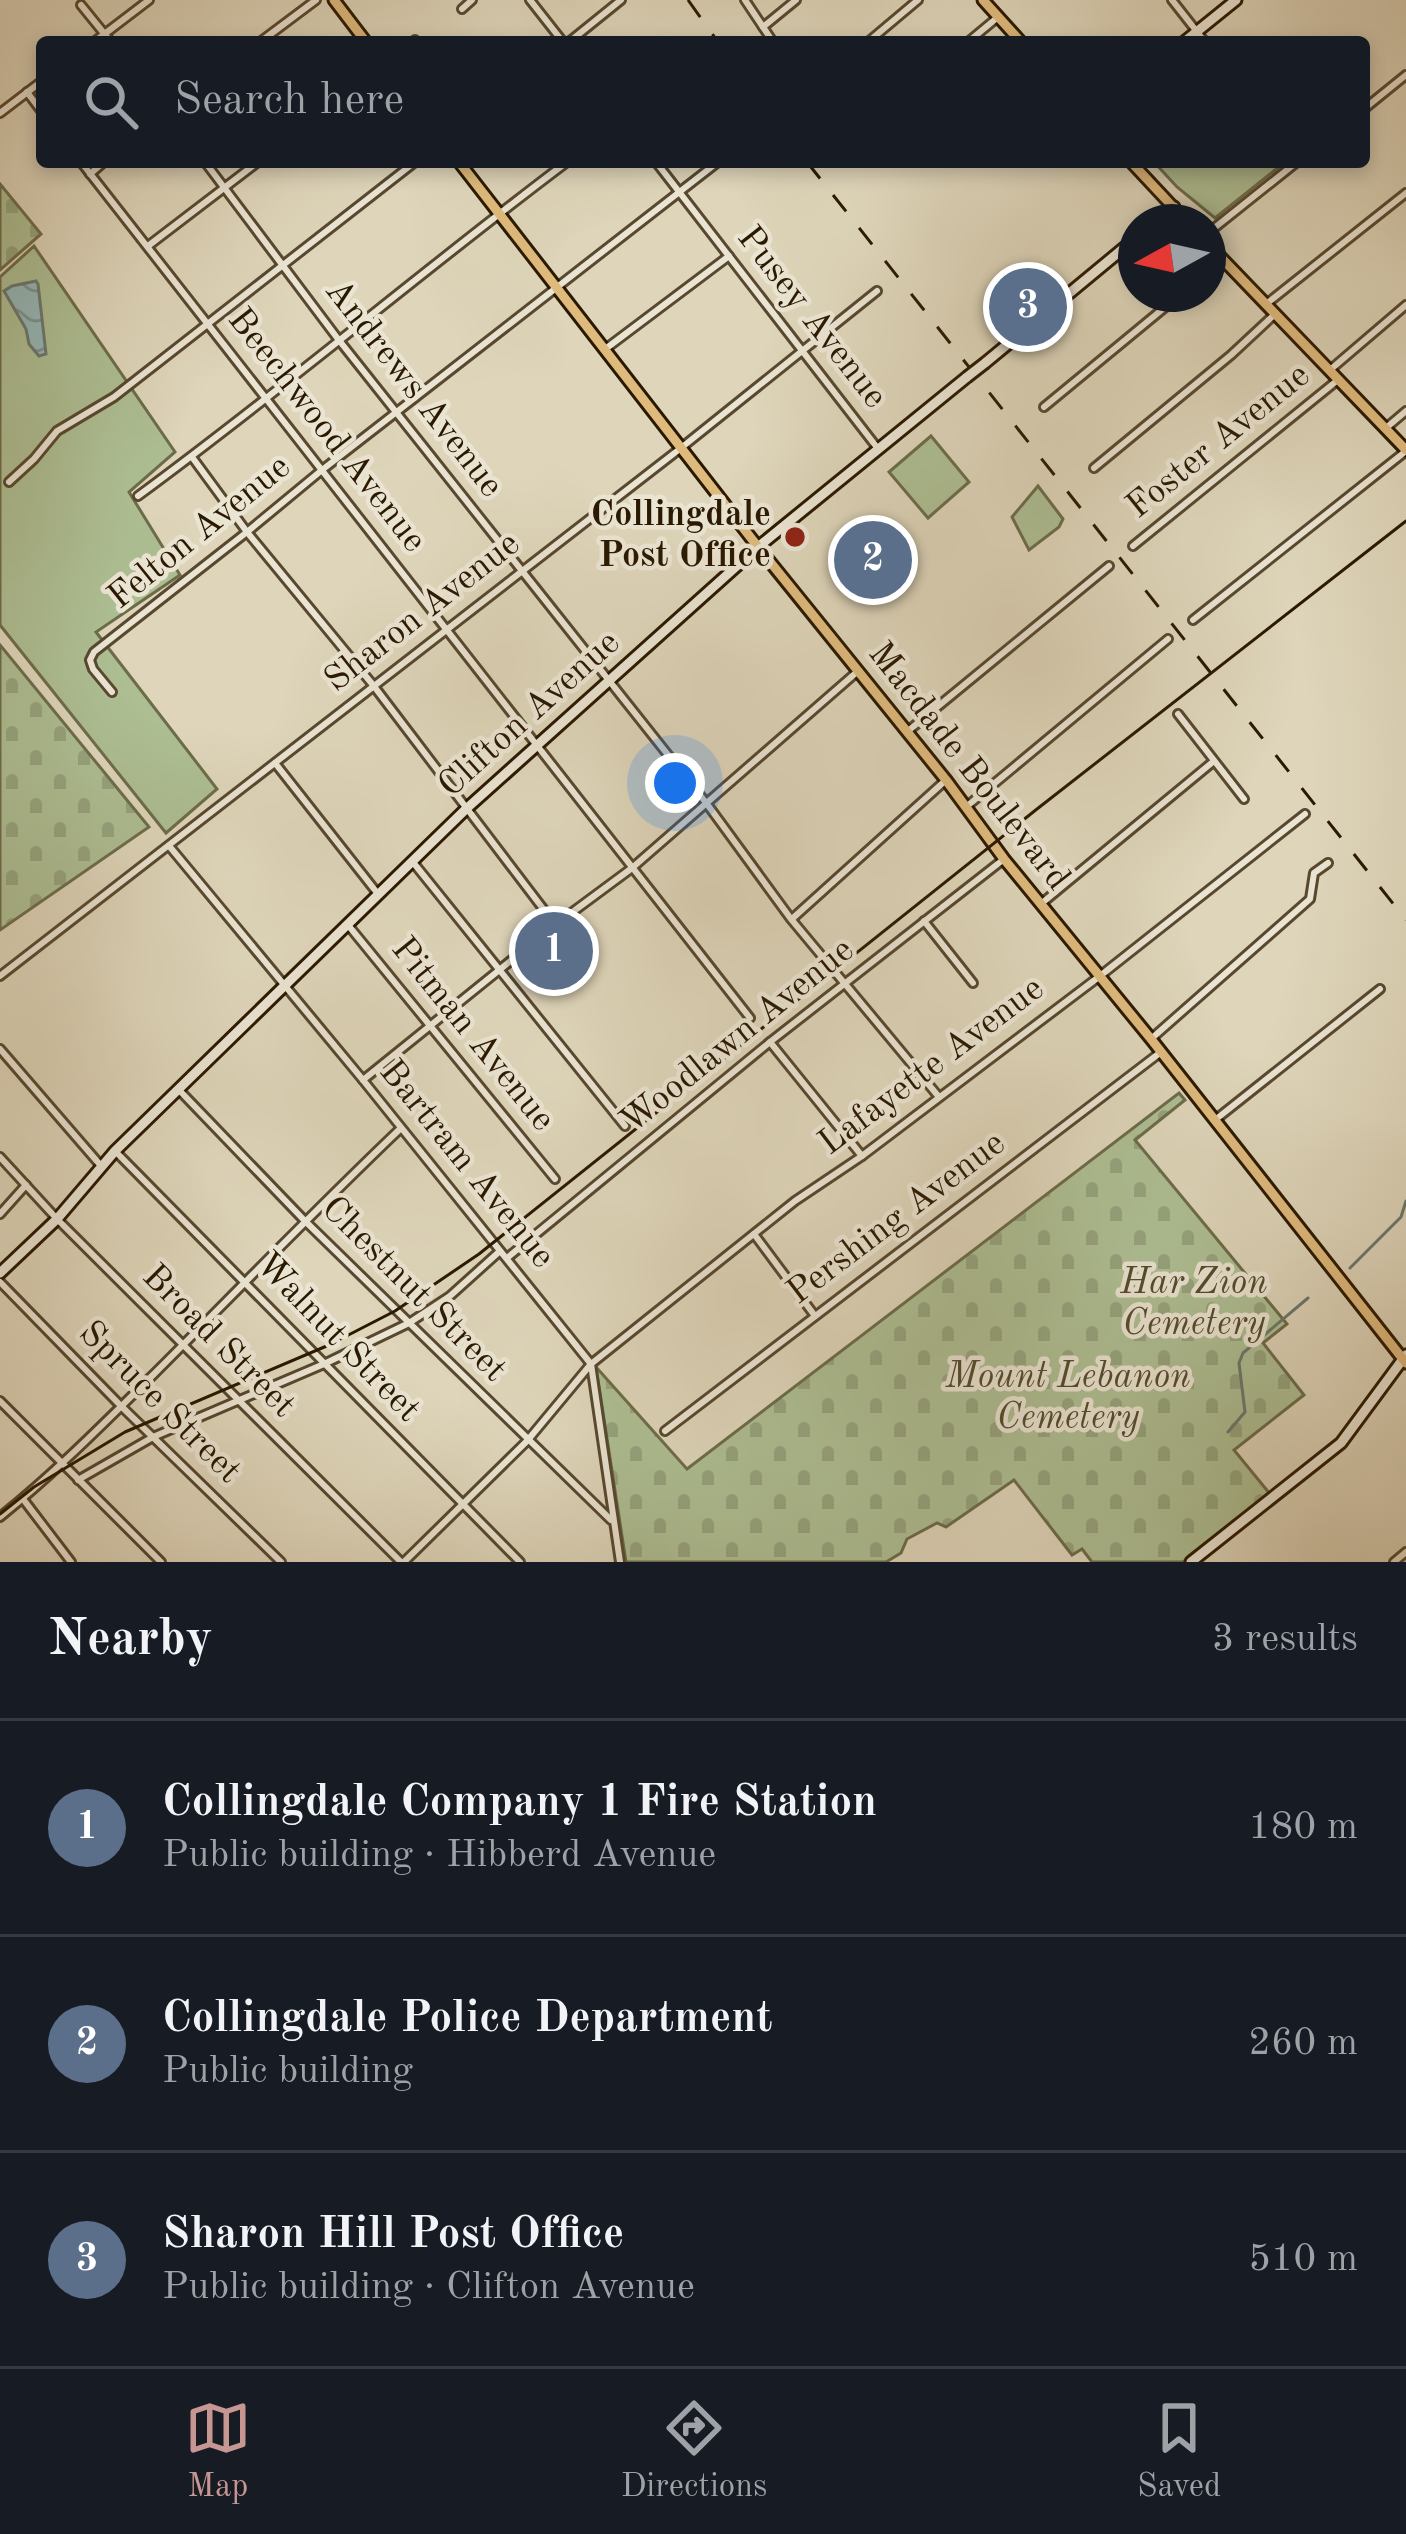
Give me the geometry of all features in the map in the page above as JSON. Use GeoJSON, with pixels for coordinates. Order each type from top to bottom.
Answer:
{"type":"FeatureCollection","features":[{"type":"Feature","properties":{"kind":"main road"},"geometry":{"type":"LineString","coordinates":[[334,0],[361,36]]}},
{"type":"Feature","properties":{"kind":"main road"},"geometry":{"type":"LineString","coordinates":[[983,0],[1015,36]]}},
{"type":"Feature","properties":{"kind":"main road","name":"Macdade Boulevard"},"geometry":{"type":"LineString","coordinates":[[464,168],[1004,859],[1215,1120]]}},
{"type":"Feature","properties":{"kind":"main road"},"geometry":{"type":"LineString","coordinates":[[1137,168],[1171,204]]}},
{"type":"Feature","properties":{"kind":"main road"},"geometry":{"type":"LineString","coordinates":[[1226,263],[1406,451]]}},
{"type":"Feature","properties":{"kind":"main road"},"geometry":{"type":"LineString","coordinates":[[1215,1120],[1405,1359]]}},
{"type":"Feature","properties":{"kind":"street"},"geometry":{"type":"LineString","coordinates":[[102,36],[149,0]]}},
{"type":"Feature","properties":{"kind":"street"},"geometry":{"type":"LineString","coordinates":[[268,36],[316,0]]}},
{"type":"Feature","properties":{"kind":"street"},"geometry":{"type":"LineString","coordinates":[[462,9],[472,0]]}},
{"type":"Feature","properties":{"kind":"street"},"geometry":{"type":"LineString","coordinates":[[530,0],[561,36]]}},
{"type":"Feature","properties":{"kind":"street"},"geometry":{"type":"LineString","coordinates":[[574,36],[621,0]]}},
{"type":"Feature","properties":{"kind":"street"},"geometry":{"type":"LineString","coordinates":[[745,0],[769,36]]}},
{"type":"Feature","properties":{"kind":"street"},"geometry":{"type":"LineString","coordinates":[[763,27],[796,0]]}},
{"type":"Feature","properties":{"kind":"street"},"geometry":{"type":"LineString","coordinates":[[875,36],[918,0]]}},
{"type":"Feature","properties":{"kind":"street"},"geometry":{"type":"LineString","coordinates":[[1172,0],[1200,36]]}},
{"type":"Feature","properties":{"kind":"street"},"geometry":{"type":"LineString","coordinates":[[1192,36],[1236,0]]}},
{"type":"Feature","properties":{"kind":"street"},"geometry":{"type":"LineString","coordinates":[[81,4],[105,34]]}},
{"type":"Feature","properties":{"kind":"street"},"geometry":{"type":"LineString","coordinates":[[975,36],[998,17]]}},
{"type":"Feature","properties":{"kind":"street"},"geometry":{"type":"LineString","coordinates":[[1370,104],[1406,75]]}},
{"type":"Feature","properties":{"kind":"street"},"geometry":{"type":"LineString","coordinates":[[0,113],[36,85]]}},
{"type":"Feature","properties":{"kind":"street"},"geometry":{"type":"LineString","coordinates":[[27,92],[36,104]]}},
{"type":"Feature","properties":{"kind":"street","name":"Beechwood Avenue"},"geometry":{"type":"LineString","coordinates":[[86,168],[750,1018]]}},
{"type":"Feature","properties":{"kind":"street"},"geometry":{"type":"LineString","coordinates":[[90,173],[96,168]]}},
{"type":"Feature","properties":{"kind":"street","name":"Andrews Avenue"},"geometry":{"type":"LineString","coordinates":[[210,168],[791,919],[939,1097]]}},
{"type":"Feature","properties":{"kind":"street"},"geometry":{"type":"LineString","coordinates":[[148,247],[250,168]]}},
{"type":"Feature","properties":{"kind":"street"},"geometry":{"type":"LineString","coordinates":[[9,482],[57,430],[114,397],[407,168]]}},
{"type":"Feature","properties":{"kind":"street"},"geometry":{"type":"LineString","coordinates":[[138,496],[559,168]]}},
{"type":"Feature","properties":{"kind":"street","name":"Pusey Avenue"},"geometry":{"type":"LineString","coordinates":[[661,168],[879,449]]}},
{"type":"Feature","properties":{"kind":"street","name":"Felton Avenue"},"geometry":{"type":"LineString","coordinates":[[112,692],[93,669],[94,652],[709,168]]}},
{"type":"Feature","properties":{"kind":"street"},"geometry":{"type":"LineString","coordinates":[[1226,219],[1289,168]]}},
{"type":"Feature","properties":{"kind":"street"},"geometry":{"type":"LineString","coordinates":[[1265,304],[1406,193]]}},
{"type":"Feature","properties":{"kind":"street","name":"Clifton Avenue"},"geometry":{"type":"LineString","coordinates":[[0,1277],[116,1151],[466,809],[758,547],[1118,253]]}},
{"type":"Feature","properties":{"kind":"street"},"geometry":{"type":"LineString","coordinates":[[604,350],[729,256]]}},
{"type":"Feature","properties":{"kind":"street","name":"Sharon Avenue"},"geometry":{"type":"LineString","coordinates":[[0,976],[877,291]]}},
{"type":"Feature","properties":{"kind":"street","name":"Foster Avenue"},"geometry":{"type":"LineString","coordinates":[[1330,370],[1406,304]]}},
{"type":"Feature","properties":{"kind":"street"},"geometry":{"type":"LineString","coordinates":[[1044,407],[1159,312]]}},
{"type":"Feature","properties":{"kind":"street"},"geometry":{"type":"LineString","coordinates":[[1094,468],[1275,314]]}},
{"type":"Feature","properties":{"kind":"street","name":"Foster Avenue"},"geometry":{"type":"LineString","coordinates":[[1133,546],[1339,380]]}},
{"type":"Feature","properties":{"kind":"street"},"geometry":{"type":"LineString","coordinates":[[1385,428],[1406,411]]}},
{"type":"Feature","properties":{"kind":"street"},"geometry":{"type":"LineString","coordinates":[[1193,620],[1406,451]]}},
{"type":"Feature","properties":{"kind":"street"},"geometry":{"type":"LineString","coordinates":[[192,457],[579,956]]}},
{"type":"Feature","properties":{"kind":"street"},"geometry":{"type":"LineString","coordinates":[[907,732],[1108,566]]}},
{"type":"Feature","properties":{"kind":"street"},"geometry":{"type":"LineString","coordinates":[[966,806],[1168,639]]}},
{"type":"Feature","properties":{"kind":"street"},"geometry":{"type":"LineString","coordinates":[[363,1080],[632,868],[858,671]]}},
{"type":"Feature","properties":{"kind":"street"},"geometry":{"type":"LineString","coordinates":[[1178,714],[1244,799]]}},
{"type":"Feature","properties":{"kind":"street"},"geometry":{"type":"LineString","coordinates":[[1042,903],[1214,761]]}},
{"type":"Feature","properties":{"kind":"street"},"geometry":{"type":"LineString","coordinates":[[275,763],[378,894]]}},
{"type":"Feature","properties":{"kind":"street"},"geometry":{"type":"LineString","coordinates":[[791,919],[946,780]]}},
{"type":"Feature","properties":{"kind":"street","name":"Lafayette Avenue"},"geometry":{"type":"LineString","coordinates":[[402,1562],[527,1441],[591,1364],[795,1201],[1100,976],[1305,814]]}},
{"type":"Feature","properties":{"kind":"street","name":"Bartram Avenue"},"geometry":{"type":"LineString","coordinates":[[170,846],[591,1364]]}},
{"type":"Feature","properties":{"kind":"street","name":"Woodlawn Avenue"},"geometry":{"type":"LineString","coordinates":[[507,1258],[770,1042],[1004,859]]}},
{"type":"Feature","properties":{"kind":"street"},"geometry":{"type":"LineString","coordinates":[[412,861],[625,1126]]}},
{"type":"Feature","properties":{"kind":"street"},"geometry":{"type":"LineString","coordinates":[[1151,1039],[1310,899],[1314,873],[1328,862]]}},
{"type":"Feature","properties":{"kind":"street"},"geometry":{"type":"LineString","coordinates":[[924,921],[973,983]]}},
{"type":"Feature","properties":{"kind":"street","name":"Pitman Avenue"},"geometry":{"type":"LineString","coordinates":[[348,925],[555,1179]]}},
{"type":"Feature","properties":{"kind":"street"},"geometry":{"type":"LineString","coordinates":[[1215,1120],[1381,988]]}},
{"type":"Feature","properties":{"kind":"street"},"geometry":{"type":"LineString","coordinates":[[770,1042],[862,1156]]}},
{"type":"Feature","properties":{"kind":"street"},"geometry":{"type":"LineString","coordinates":[[0,1049],[102,1167]]}},
{"type":"Feature","properties":{"kind":"street","name":"Pershing Avenue"},"geometry":{"type":"LineString","coordinates":[[665,1431],[1162,1052]]}},
{"type":"Feature","properties":{"kind":"street","name":"Chestnut Street"},"geometry":{"type":"LineString","coordinates":[[180,1091],[304,1220],[613,1522]]}},
{"type":"Feature","properties":{"kind":"street"},"geometry":{"type":"LineString","coordinates":[[0,1517],[62,1465],[401,1128]]}},
{"type":"Feature","properties":{"kind":"street","name":"Walnut Street"},"geometry":{"type":"LineString","coordinates":[[116,1151],[520,1562]]}},
{"type":"Feature","properties":{"kind":"street","name":"Broad Street"},"geometry":{"type":"LineString","coordinates":[[0,1157],[402,1562]]}},
{"type":"Feature","properties":{"kind":"street"},"geometry":{"type":"LineString","coordinates":[[0,1214],[26,1185]]}},
{"type":"Feature","properties":{"kind":"street"},"geometry":{"type":"LineString","coordinates":[[754,1234],[815,1316]]}},
{"type":"Feature","properties":{"kind":"street"},"geometry":{"type":"LineString","coordinates":[[78,1480],[154,1437],[409,1323],[450,1296],[500,1250]]}},
{"type":"Feature","properties":{"kind":"street","name":"Spruce Street"},"geometry":{"type":"LineString","coordinates":[[0,1277],[121,1406],[281,1562]]}},
{"type":"Feature","properties":{"kind":"street"},"geometry":{"type":"LineString","coordinates":[[1192,1562],[1335,1448],[1405,1359]]}},
{"type":"Feature","properties":{"kind":"street"},"geometry":{"type":"LineString","coordinates":[[591,1364],[620,1562]]}},
{"type":"Feature","properties":{"kind":"street"},"geometry":{"type":"LineString","coordinates":[[0,1401],[161,1562]]}},
{"type":"Feature","properties":{"kind":"street"},"geometry":{"type":"LineString","coordinates":[[23,1499],[71,1562]]}},
{"type":"Feature","properties":{"kind":"street"},"geometry":{"type":"LineString","coordinates":[[1397,1561],[1406,1552]]}},
{"type":"Feature","properties":{"kind":"green space"},"geometry":{"type":"Polygon","coordinates":[[[1160,168],[1278,168],[1226,209],[1226,204],[1198,204],[1160,168]]]}},
{"type":"Feature","properties":{"kind":"green space"},"geometry":{"type":"Polygon","coordinates":[[[0,184],[41,234],[0,270],[0,184]]]}},
{"type":"Feature","properties":{"kind":"green space"},"geometry":{"type":"Polygon","coordinates":[[[34,246],[175,452],[129,492],[180,575],[96,632],[217,789],[166,833],[0,625],[0,277],[34,246]]]}},
{"type":"Feature","properties":{"kind":"green space"},"geometry":{"type":"Polygon","coordinates":[[[931,436],[969,482],[928,518],[889,472],[931,436]]]}},
{"type":"Feature","properties":{"kind":"green space"},"geometry":{"type":"Polygon","coordinates":[[[1038,486],[1063,519],[1029,550],[1012,517],[1038,486]]]}},
{"type":"Feature","properties":{"kind":"green space"},"geometry":{"type":"Polygon","coordinates":[[[0,645],[149,827],[0,930],[0,645]]]}},
{"type":"Feature","properties":{"kind":"green space"},"geometry":{"type":"Polygon","coordinates":[[[1179,1093],[1185,1100],[1135,1140],[1287,1324],[1263,1343],[1304,1395],[1234,1450],[1270,1494],[1183,1562],[1092,1562],[1082,1549],[1072,1555],[1014,1480],[946,1527],[937,1523],[907,1539],[901,1553],[886,1562],[626,1562],[596,1367],[687,1469],[1179,1093]]]}},
{"type":"Feature","properties":{"kind":"water"},"geometry":{"type":"Polygon","coordinates":[[[36,281],[46,354],[39,356],[4,291],[36,281]]]}},
{"type":"Feature","properties":{"kind":"waterway"},"geometry":{"type":"LineString","coordinates":[[1350,1268],[1401,1217],[1406,1201]]}},
{"type":"Feature","properties":{"kind":"waterway"},"geometry":{"type":"LineString","coordinates":[[1228,1432],[1245,1412],[1239,1363],[1243,1353],[1308,1298]]}},
{"type":"Feature","properties":{"kind":"tram line"},"geometry":{"type":"LineString","coordinates":[[0,1514],[34,1487],[125,1432],[329,1345],[395,1311],[479,1254],[1406,521]]}},
{"type":"Feature","properties":{"kind":"railway"},"geometry":{"type":"LineString","coordinates":[[688,0],[714,36]]}},
{"type":"Feature","properties":{"kind":"railway"},"geometry":{"type":"LineString","coordinates":[[812,168],[1406,920]]}},
{"type":"Feature","properties":{"kind":"place","name":"Sharon Hill Post Office"},"geometry":{"type":"Point","coordinates":[1028,307]}},
{"type":"Feature","properties":{"kind":"place","name":"Collingdale Post Office"},"geometry":{"type":"Point","coordinates":[795,537]}},
{"type":"Feature","properties":{"kind":"place","name":"Collingdale Police Department"},"geometry":{"type":"Point","coordinates":[873,560]}},
{"type":"Feature","properties":{"kind":"place","name":"Collingdale Company 1 Fire Station"},"geometry":{"type":"Point","coordinates":[554,951]}},
{"type":"Feature","properties":{"kind":"park label","name":"Har Zion Cemetery"},"geometry":{"type":"Point","coordinates":[1194,1304]}},
{"type":"Feature","properties":{"kind":"park label","name":"Mount Lebanon Cemetery"},"geometry":{"type":"Point","coordinates":[1068,1398]}}]}
